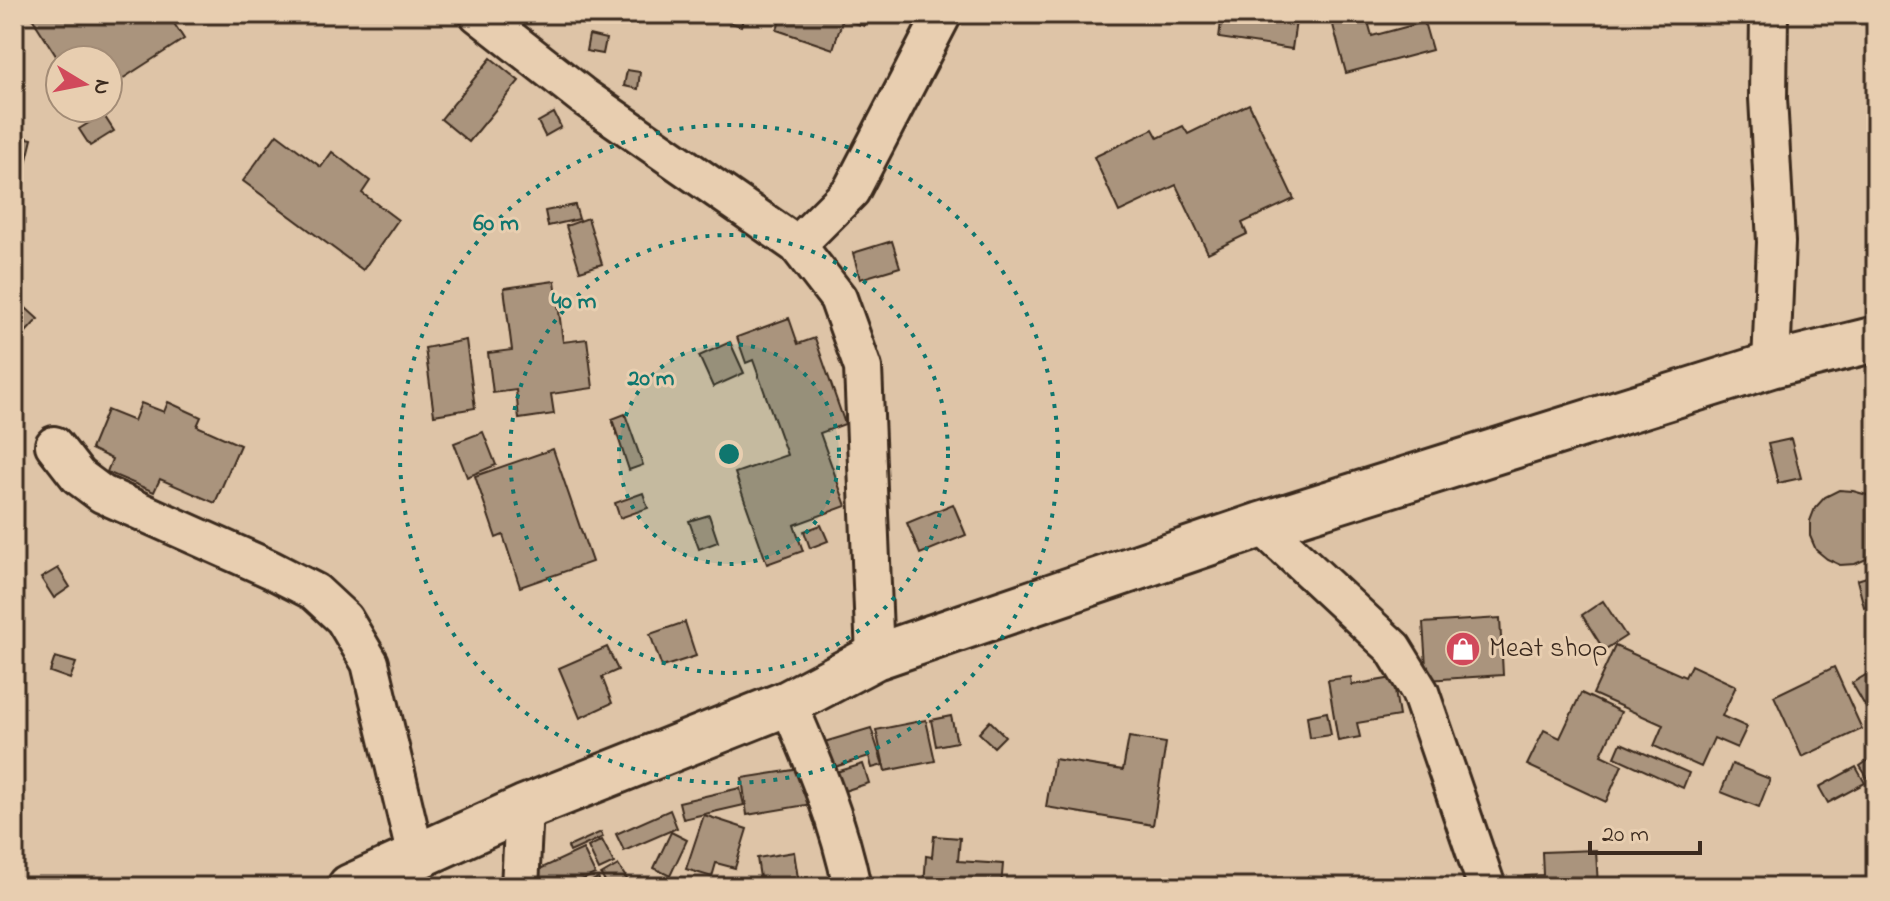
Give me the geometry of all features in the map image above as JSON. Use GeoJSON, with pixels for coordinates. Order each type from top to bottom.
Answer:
{"type":"FeatureCollection","features":[{"type":"Feature","properties":{"kind":"main road"},"geometry":{"type":"LineString","coordinates":[[350,887],[524,808],[788,703],[875,657],[1261,525],[1771,365],[1876,339]]}},
{"type":"Feature","properties":{"kind":"street"},"geometry":{"type":"LineString","coordinates":[[478,14],[584,97],[797,245],[838,298],[863,368],[875,657]]}},
{"type":"Feature","properties":{"kind":"street"},"geometry":{"type":"LineString","coordinates":[[797,245],[851,191],[943,14]]}},
{"type":"Feature","properties":{"kind":"street"},"geometry":{"type":"LineString","coordinates":[[1769,14],[1768,98],[1776,242],[1771,365]]}},
{"type":"Feature","properties":{"kind":"street"},"geometry":{"type":"LineString","coordinates":[[54,445],[78,476],[102,494],[315,592],[344,619],[370,663],[416,857]]}},
{"type":"Feature","properties":{"kind":"street"},"geometry":{"type":"LineString","coordinates":[[1261,525],[1393,648],[1420,692],[1487,887]]}},
{"type":"Feature","properties":{"kind":"street"},"geometry":{"type":"LineString","coordinates":[[788,703],[825,789],[852,887]]}},
{"type":"Feature","properties":{"kind":"street"},"geometry":{"type":"LineString","coordinates":[[520,887],[524,808]]}},
{"type":"Feature","properties":{"kind":"building"},"geometry":{"type":"Polygon","coordinates":[[[37,14],[168,14],[184,39],[124,78],[124,44],[49,44],[32,18],[37,14]]]}},
{"type":"Feature","properties":{"kind":"building"},"geometry":{"type":"Polygon","coordinates":[[[704,14],[745,14],[741,26],[704,14]]]}},
{"type":"Feature","properties":{"kind":"building"},"geometry":{"type":"Polygon","coordinates":[[[782,14],[868,14],[864,26],[843,19],[833,49],[777,30],[782,14]]]}},
{"type":"Feature","properties":{"kind":"building"},"geometry":{"type":"Polygon","coordinates":[[[1108,14],[1130,14],[1109,21],[1108,14]]]}},
{"type":"Feature","properties":{"kind":"building"},"geometry":{"type":"Polygon","coordinates":[[[1222,14],[1297,14],[1292,49],[1219,38],[1222,14]]]}},
{"type":"Feature","properties":{"kind":"building"},"geometry":{"type":"Polygon","coordinates":[[[1330,14],[1366,14],[1372,36],[1424,22],[1432,50],[1346,73],[1330,14]]]}},
{"type":"Feature","properties":{"kind":"building"},"geometry":{"type":"Polygon","coordinates":[[[589,35],[606,39],[603,54],[586,51],[589,35]]]}},
{"type":"Feature","properties":{"kind":"building"},"geometry":{"type":"Polygon","coordinates":[[[491,58],[519,81],[469,142],[441,119],[491,58]]]}},
{"type":"Feature","properties":{"kind":"building"},"geometry":{"type":"Polygon","coordinates":[[[627,70],[640,72],[638,89],[624,86],[627,70]]]}},
{"type":"Feature","properties":{"kind":"building"},"geometry":{"type":"Polygon","coordinates":[[[1249,104],[1294,199],[1242,223],[1247,234],[1208,253],[1176,185],[1119,212],[1094,157],[1153,129],[1158,138],[1183,126],[1188,134],[1249,104]]]}},
{"type":"Feature","properties":{"kind":"building"},"geometry":{"type":"Polygon","coordinates":[[[554,113],[561,127],[545,136],[538,122],[554,113]]]}},
{"type":"Feature","properties":{"kind":"building"},"geometry":{"type":"Polygon","coordinates":[[[87,124],[109,124],[114,131],[90,146],[79,129],[87,124]]]}},
{"type":"Feature","properties":{"kind":"building"},"geometry":{"type":"Polygon","coordinates":[[[277,134],[321,167],[332,152],[370,181],[362,193],[398,220],[363,270],[243,181],[277,134]]]}},
{"type":"Feature","properties":{"kind":"building"},"geometry":{"type":"Polygon","coordinates":[[[14,135],[32,139],[23,176],[14,174],[14,135]]]}},
{"type":"Feature","properties":{"kind":"building"},"geometry":{"type":"Polygon","coordinates":[[[575,205],[579,219],[548,226],[545,211],[575,205]]]}},
{"type":"Feature","properties":{"kind":"building"},"geometry":{"type":"Polygon","coordinates":[[[588,218],[602,264],[580,271],[566,226],[588,218]]]}},
{"type":"Feature","properties":{"kind":"building"},"geometry":{"type":"Polygon","coordinates":[[[892,241],[900,267],[860,279],[853,253],[892,241]]]}},
{"type":"Feature","properties":{"kind":"building"},"geometry":{"type":"Polygon","coordinates":[[[555,281],[563,342],[587,339],[593,388],[551,394],[554,414],[519,419],[516,390],[493,393],[488,353],[512,350],[504,288],[555,281]]]}},
{"type":"Feature","properties":{"kind":"building"},"geometry":{"type":"Polygon","coordinates":[[[14,297],[38,319],[14,345],[14,297]]]}},
{"type":"Feature","properties":{"kind":"building"},"geometry":{"type":"Polygon","coordinates":[[[789,318],[798,344],[815,338],[845,424],[820,433],[846,506],[794,525],[803,551],[767,564],[735,473],[787,455],[753,360],[746,363],[737,337],[789,318]]]}},
{"type":"Feature","properties":{"kind":"building"},"geometry":{"type":"Polygon","coordinates":[[[466,340],[475,408],[434,415],[425,348],[466,340]]]}},
{"type":"Feature","properties":{"kind":"building"},"geometry":{"type":"Polygon","coordinates":[[[730,342],[744,373],[713,387],[699,356],[730,342]]]}},
{"type":"Feature","properties":{"kind":"building"},"geometry":{"type":"Polygon","coordinates":[[[168,402],[201,417],[197,426],[240,445],[215,503],[160,479],[154,492],[107,472],[112,459],[91,449],[107,410],[134,421],[141,403],[164,412],[168,402]]]}},
{"type":"Feature","properties":{"kind":"building"},"geometry":{"type":"Polygon","coordinates":[[[625,414],[643,465],[629,470],[612,419],[625,414]]]}},
{"type":"Feature","properties":{"kind":"building"},"geometry":{"type":"Polygon","coordinates":[[[483,432],[496,465],[467,477],[454,443],[483,432]]]}},
{"type":"Feature","properties":{"kind":"building"},"geometry":{"type":"Polygon","coordinates":[[[1791,439],[1801,478],[1778,483],[1768,444],[1791,439]]]}},
{"type":"Feature","properties":{"kind":"building"},"geometry":{"type":"Polygon","coordinates":[[[553,449],[592,562],[520,587],[503,535],[496,538],[475,476],[553,449]]]}},
{"type":"Feature","properties":{"kind":"building"},"geometry":{"type":"Polygon","coordinates":[[[1839,490],[1867,495],[1876,504],[1876,551],[1855,564],[1840,565],[1827,559],[1816,550],[1810,536],[1810,521],[1815,508],[1825,497],[1839,490]]]}},
{"type":"Feature","properties":{"kind":"building"},"geometry":{"type":"Polygon","coordinates":[[[643,493],[648,508],[620,518],[615,503],[643,493]]]}},
{"type":"Feature","properties":{"kind":"building"},"geometry":{"type":"Polygon","coordinates":[[[953,504],[966,535],[920,554],[907,523],[953,504]]]}},
{"type":"Feature","properties":{"kind":"building"},"geometry":{"type":"Polygon","coordinates":[[[709,515],[718,542],[699,549],[689,521],[709,515]]]}},
{"type":"Feature","properties":{"kind":"building"},"geometry":{"type":"Polygon","coordinates":[[[821,525],[828,541],[810,548],[804,531],[821,525]]]}},
{"type":"Feature","properties":{"kind":"building"},"geometry":{"type":"Polygon","coordinates":[[[58,568],[70,587],[54,598],[41,578],[58,568]]]}},
{"type":"Feature","properties":{"kind":"building"},"geometry":{"type":"Polygon","coordinates":[[[1876,574],[1876,603],[1864,607],[1857,580],[1876,574]]]}},
{"type":"Feature","properties":{"kind":"building"},"geometry":{"type":"Polygon","coordinates":[[[1603,601],[1626,636],[1604,650],[1582,615],[1603,601]]]}},
{"type":"Feature","properties":{"kind":"building","name":"Meat shop"},"geometry":{"type":"Polygon","coordinates":[[[1500,618],[1503,675],[1427,680],[1423,623],[1500,618]]]}},
{"type":"Feature","properties":{"kind":"building"},"geometry":{"type":"Polygon","coordinates":[[[685,622],[696,656],[662,667],[650,634],[685,622]]]}},
{"type":"Feature","properties":{"kind":"building"},"geometry":{"type":"Polygon","coordinates":[[[1615,646],[1685,677],[1691,665],[1736,686],[1722,716],[1747,727],[1737,748],[1714,738],[1701,767],[1654,746],[1663,725],[1593,694],[1615,646]]]}},
{"type":"Feature","properties":{"kind":"building"},"geometry":{"type":"Polygon","coordinates":[[[607,647],[618,670],[602,677],[612,703],[580,718],[559,668],[607,647]]]}},
{"type":"Feature","properties":{"kind":"building"},"geometry":{"type":"Polygon","coordinates":[[[55,657],[76,663],[70,679],[50,672],[55,657]]]}},
{"type":"Feature","properties":{"kind":"building"},"geometry":{"type":"Polygon","coordinates":[[[1834,667],[1862,729],[1802,757],[1774,696],[1834,667]]]}},
{"type":"Feature","properties":{"kind":"building"},"geometry":{"type":"Polygon","coordinates":[[[1871,672],[1876,681],[1876,725],[1852,683],[1871,672]]]}},
{"type":"Feature","properties":{"kind":"building"},"geometry":{"type":"Polygon","coordinates":[[[1351,677],[1352,685],[1393,678],[1399,716],[1357,723],[1360,737],[1338,741],[1328,680],[1351,677]]]}},
{"type":"Feature","properties":{"kind":"building"},"geometry":{"type":"Polygon","coordinates":[[[1581,693],[1621,712],[1601,755],[1622,765],[1606,802],[1527,765],[1544,730],[1560,738],[1581,693]]]}},
{"type":"Feature","properties":{"kind":"building"},"geometry":{"type":"Polygon","coordinates":[[[1327,712],[1331,735],[1310,738],[1307,716],[1327,712]]]}},
{"type":"Feature","properties":{"kind":"building"},"geometry":{"type":"Polygon","coordinates":[[[951,716],[957,742],[936,746],[931,720],[951,716]]]}},
{"type":"Feature","properties":{"kind":"building"},"geometry":{"type":"Polygon","coordinates":[[[926,720],[935,761],[885,771],[876,730],[926,720]]]}},
{"type":"Feature","properties":{"kind":"building"},"geometry":{"type":"Polygon","coordinates":[[[990,721],[1005,736],[994,747],[979,733],[990,721]]]}},
{"type":"Feature","properties":{"kind":"building"},"geometry":{"type":"Polygon","coordinates":[[[871,728],[883,765],[872,768],[869,756],[829,769],[821,743],[871,728]]]}},
{"type":"Feature","properties":{"kind":"building"},"geometry":{"type":"Polygon","coordinates":[[[1129,737],[1166,743],[1153,825],[1046,807],[1054,759],[1123,770],[1129,737]]]}},
{"type":"Feature","properties":{"kind":"building"},"geometry":{"type":"Polygon","coordinates":[[[1621,743],[1689,773],[1683,788],[1615,757],[1621,743]]]}},
{"type":"Feature","properties":{"kind":"building"},"geometry":{"type":"Polygon","coordinates":[[[1876,755],[1876,779],[1871,783],[1860,766],[1876,755]]]}},
{"type":"Feature","properties":{"kind":"building"},"geometry":{"type":"Polygon","coordinates":[[[863,764],[869,783],[838,793],[833,773],[863,764]]]}},
{"type":"Feature","properties":{"kind":"building"},"geometry":{"type":"Polygon","coordinates":[[[1732,764],[1770,779],[1759,807],[1721,792],[1732,764]]]}},
{"type":"Feature","properties":{"kind":"building"},"geometry":{"type":"Polygon","coordinates":[[[1856,767],[1865,783],[1828,803],[1819,787],[1856,767]]]}},
{"type":"Feature","properties":{"kind":"building"},"geometry":{"type":"Polygon","coordinates":[[[807,768],[812,804],[747,815],[742,778],[807,768]]]}},
{"type":"Feature","properties":{"kind":"building"},"geometry":{"type":"Polygon","coordinates":[[[740,788],[744,805],[683,819],[679,802],[740,788]]]}},
{"type":"Feature","properties":{"kind":"building"},"geometry":{"type":"Polygon","coordinates":[[[670,810],[677,828],[624,851],[616,834],[670,810]]]}},
{"type":"Feature","properties":{"kind":"building"},"geometry":{"type":"Polygon","coordinates":[[[704,815],[747,829],[735,868],[716,863],[712,877],[686,869],[704,815]]]}},
{"type":"Feature","properties":{"kind":"building"},"geometry":{"type":"Polygon","coordinates":[[[601,832],[603,837],[570,852],[568,847],[601,832]]]}},
{"type":"Feature","properties":{"kind":"building"},"geometry":{"type":"Polygon","coordinates":[[[671,832],[687,840],[670,876],[654,868],[671,832]]]}},
{"type":"Feature","properties":{"kind":"building"},"geometry":{"type":"Polygon","coordinates":[[[934,836],[960,838],[958,861],[1003,864],[1001,887],[924,887],[926,856],[932,857],[934,836]]]}},
{"type":"Feature","properties":{"kind":"building"},"geometry":{"type":"Polygon","coordinates":[[[602,840],[614,863],[599,870],[588,847],[602,840]]]}},
{"type":"Feature","properties":{"kind":"building"},"geometry":{"type":"Polygon","coordinates":[[[583,849],[595,874],[566,887],[535,887],[529,874],[583,849]]]}},
{"type":"Feature","properties":{"kind":"building"},"geometry":{"type":"Polygon","coordinates":[[[1596,850],[1598,887],[1525,887],[1525,876],[1543,875],[1542,852],[1596,850]]]}},
{"type":"Feature","properties":{"kind":"building"},"geometry":{"type":"Polygon","coordinates":[[[794,852],[798,878],[761,884],[757,858],[794,852]]]}},
{"type":"Feature","properties":{"kind":"building"},"geometry":{"type":"Polygon","coordinates":[[[618,865],[632,887],[608,887],[601,875],[618,865]]]}},
{"type":"Feature","properties":{"kind":"building"},"geometry":{"type":"Polygon","coordinates":[[[598,878],[602,887],[590,887],[588,883],[598,878]]]}},
{"type":"Feature","properties":{"kind":"building"},"geometry":{"type":"Polygon","coordinates":[[[718,879],[740,883],[739,887],[716,887],[718,879]]]}},
{"type":"Feature","properties":{"kind":"place","name":"Meat shop"},"geometry":{"type":"Point","coordinates":[1463,649]}}]}
